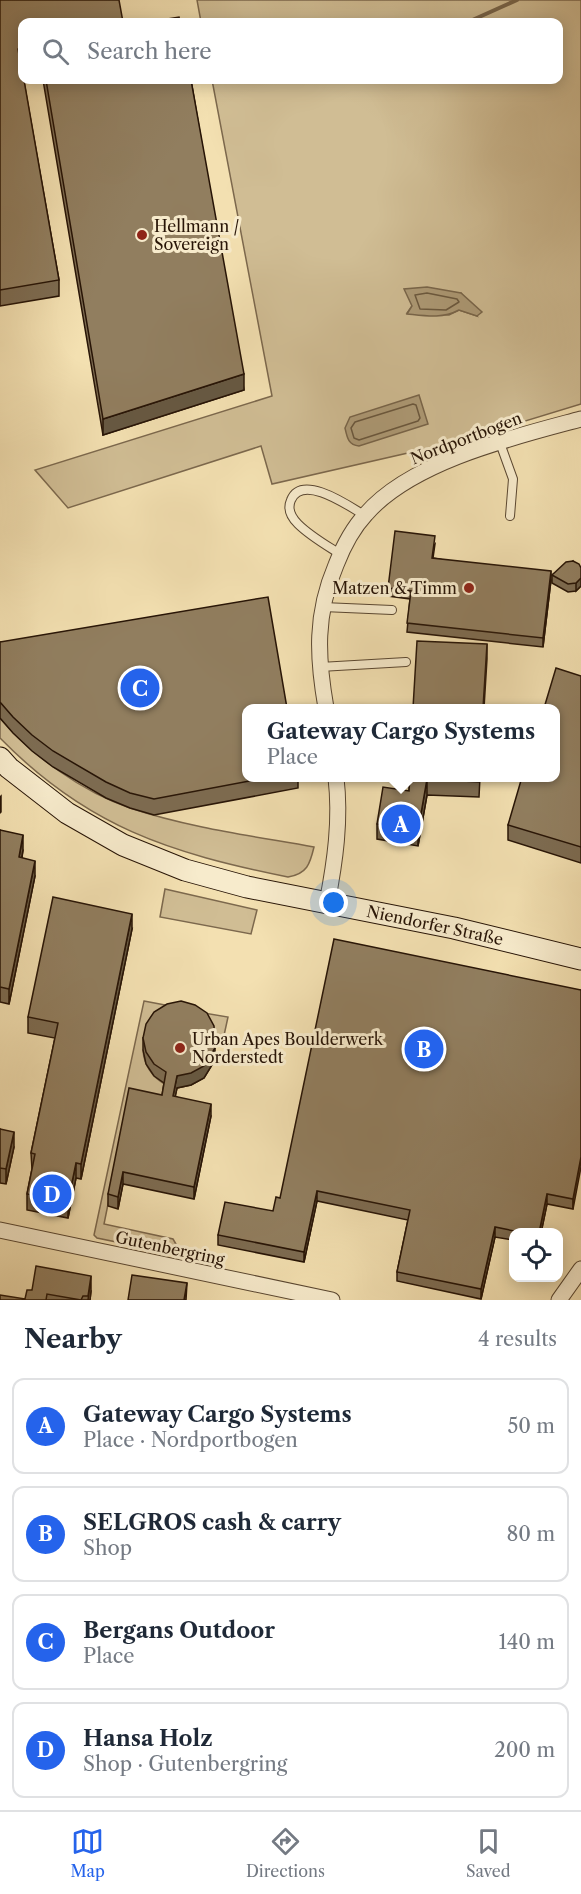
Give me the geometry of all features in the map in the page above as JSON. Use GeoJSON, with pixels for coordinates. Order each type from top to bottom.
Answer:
{"type":"FeatureCollection","features":[{"type":"Feature","properties":{"kind":"main road","name":"Niendorfer Straße"},"geometry":{"type":"LineString","coordinates":[[0,758],[9,768],[68,813],[123,845],[184,870],[247,887],[454,928],[581,959]]}},
{"type":"Feature","properties":{"kind":"street","name":"Nordportbogen"},"geometry":{"type":"LineString","coordinates":[[325,704],[318,641],[326,587],[350,536],[364,515],[388,493],[437,465],[581,419]]}},
{"type":"Feature","properties":{"kind":"street"},"geometry":{"type":"LineString","coordinates":[[327,903],[335,851],[336,782]]}},
{"type":"Feature","properties":{"kind":"street","name":"Gutenbergring"},"geometry":{"type":"LineString","coordinates":[[0,1230],[332,1300]]}},
{"type":"Feature","properties":{"kind":"street"},"geometry":{"type":"LineString","coordinates":[[559,1300],[581,1269]]}},
{"type":"Feature","properties":{"kind":"lane"},"geometry":{"type":"LineString","coordinates":[[500,443],[513,479],[510,516]]}},
{"type":"Feature","properties":{"kind":"lane"},"geometry":{"type":"LineString","coordinates":[[340,555],[298,525],[291,514],[289,505],[292,496],[301,490],[311,489],[325,493],[364,515]]}},
{"type":"Feature","properties":{"kind":"lane"},"geometry":{"type":"LineString","coordinates":[[323,607],[392,610]]}},
{"type":"Feature","properties":{"kind":"lane"},"geometry":{"type":"LineString","coordinates":[[320,667],[406,662]]}},
{"type":"Feature","properties":{"kind":"shaded area"},"geometry":{"type":"Polygon","coordinates":[[[197,0],[581,0],[581,404],[456,442],[272,484],[261,446],[68,508],[35,470],[272,396],[213,84],[563,84],[563,18],[200,18],[197,0]],[[461,293],[412,306],[407,313],[449,315],[459,310],[477,316],[461,293]]]}},
{"type":"Feature","properties":{"kind":"shaded area"},"geometry":{"type":"Polygon","coordinates":[[[0,718],[43,759],[94,793],[153,815],[199,826],[314,847],[309,863],[304,871],[288,877],[205,858],[132,832],[98,815],[65,794],[33,769],[0,738],[0,718]]]}},
{"type":"Feature","properties":{"kind":"shaded area"},"geometry":{"type":"Polygon","coordinates":[[[165,889],[257,910],[251,934],[160,917],[165,889]]]}},
{"type":"Feature","properties":{"kind":"shaded area"},"geometry":{"type":"Polygon","coordinates":[[[144,1001],[186,1009],[143,1050],[150,1070],[166,1085],[162,1107],[129,1100],[104,1224],[173,1239],[180,1255],[97,1238],[94,1235],[144,1001]]]}},
{"type":"Feature","properties":{"kind":"shaded area"},"geometry":{"type":"Polygon","coordinates":[[[192,1011],[228,1017],[223,1040],[214,1038],[192,1011]]]}},
{"type":"Feature","properties":{"kind":"water"},"geometry":{"type":"Polygon","coordinates":[[[427,287],[461,293],[482,312],[477,316],[459,310],[440,316],[407,314],[412,306],[404,289],[427,287]]]}},
{"type":"Feature","properties":{"kind":"water"},"geometry":{"type":"Polygon","coordinates":[[[419,395],[428,424],[359,446],[352,444],[349,440],[345,428],[350,417],[419,395]]]}},
{"type":"Feature","properties":{"kind":"building"},"geometry":{"type":"Polygon","coordinates":[[[0,0],[119,0],[122,18],[18,18],[18,84],[25,84],[59,280],[0,290],[0,0]]]}},
{"type":"Feature","properties":{"kind":"building","name":"Hellmann / Sovereign"},"geometry":{"type":"Polygon","coordinates":[[[47,84],[192,84],[244,374],[103,419],[47,84]]]}},
{"type":"Feature","properties":{"kind":"building","name":"Matzen & Timm"},"geometry":{"type":"Polygon","coordinates":[[[395,531],[435,536],[432,558],[551,571],[543,638],[407,623],[411,591],[388,588],[395,531]]]}},
{"type":"Feature","properties":{"kind":"building"},"geometry":{"type":"Polygon","coordinates":[[[573,561],[581,568],[581,578],[576,583],[568,584],[552,575],[566,562],[573,561]]]}},
{"type":"Feature","properties":{"kind":"building"},"geometry":{"type":"Polygon","coordinates":[[[268,597],[286,704],[242,704],[244,782],[154,799],[130,793],[106,782],[53,751],[13,717],[0,702],[0,642],[268,597]]]}},
{"type":"Feature","properties":{"kind":"building"},"geometry":{"type":"Polygon","coordinates":[[[417,641],[487,644],[483,704],[413,704],[417,641]]]}},
{"type":"Feature","properties":{"kind":"building"},"geometry":{"type":"Polygon","coordinates":[[[556,668],[581,676],[581,847],[508,825],[521,782],[560,782],[560,704],[545,704],[556,668]]]}},
{"type":"Feature","properties":{"kind":"building"},"geometry":{"type":"Polygon","coordinates":[[[410,782],[426,782],[418,831],[377,824],[383,787],[409,791],[410,782]]]}},
{"type":"Feature","properties":{"kind":"building"},"geometry":{"type":"Polygon","coordinates":[[[0,830],[23,835],[19,857],[35,861],[9,989],[0,987],[0,830]]]}},
{"type":"Feature","properties":{"kind":"building"},"geometry":{"type":"Polygon","coordinates":[[[53,897],[132,914],[81,1164],[76,1163],[68,1202],[27,1194],[35,1154],[31,1153],[58,1023],[28,1017],[53,897]]]}},
{"type":"Feature","properties":{"kind":"building"},"geometry":{"type":"Polygon","coordinates":[[[334,939],[581,990],[581,1157],[573,1199],[547,1194],[540,1228],[509,1228],[509,1230],[495,1227],[481,1289],[397,1272],[410,1210],[317,1191],[304,1252],[218,1235],[225,1202],[273,1211],[276,1197],[280,1198],[334,939]]]}},
{"type":"Feature","properties":{"kind":"building"},"geometry":{"type":"Polygon","coordinates":[[[181,1001],[195,1005],[207,1013],[214,1026],[215,1048],[204,1066],[191,1073],[177,1076],[173,1096],[211,1104],[194,1187],[123,1172],[118,1197],[108,1194],[129,1088],[162,1095],[166,1072],[154,1064],[146,1052],[143,1038],[146,1024],[154,1012],[167,1004],[181,1001]]]}},
{"type":"Feature","properties":{"kind":"building"},"geometry":{"type":"Polygon","coordinates":[[[0,1129],[14,1132],[6,1169],[0,1168],[0,1129]]]}},
{"type":"Feature","properties":{"kind":"building"},"geometry":{"type":"Polygon","coordinates":[[[36,1266],[91,1276],[88,1296],[83,1296],[81,1300],[47,1294],[46,1300],[0,1300],[0,1295],[25,1299],[27,1290],[32,1290],[36,1266]]]}},
{"type":"Feature","properties":{"kind":"building"},"geometry":{"type":"Polygon","coordinates":[[[132,1275],[187,1283],[184,1300],[128,1300],[132,1275]]]}},
{"type":"Feature","properties":{"kind":"waterway"},"geometry":{"type":"LineString","coordinates":[[477,18],[517,0]]}},
{"type":"Feature","properties":{"kind":"place","name":"Hellmann / Sovereign"},"geometry":{"type":"Point","coordinates":[142,235]}},
{"type":"Feature","properties":{"kind":"place","name":"Matzen & Timm"},"geometry":{"type":"Point","coordinates":[469,588]}},
{"type":"Feature","properties":{"kind":"place","name":"Bergans Outdoor"},"geometry":{"type":"Point","coordinates":[140,688]}},
{"type":"Feature","properties":{"kind":"place","name":"Gateway Cargo Systems"},"geometry":{"type":"Point","coordinates":[401,824]}},
{"type":"Feature","properties":{"kind":"place","name":"Urban Apes Boulderwerk Norderstedt"},"geometry":{"type":"Point","coordinates":[180,1048]}},
{"type":"Feature","properties":{"kind":"place","name":"SELGROS cash & carry"},"geometry":{"type":"Point","coordinates":[424,1049]}},
{"type":"Feature","properties":{"kind":"place","name":"Hansa Holz"},"geometry":{"type":"Point","coordinates":[52,1194]}}]}
